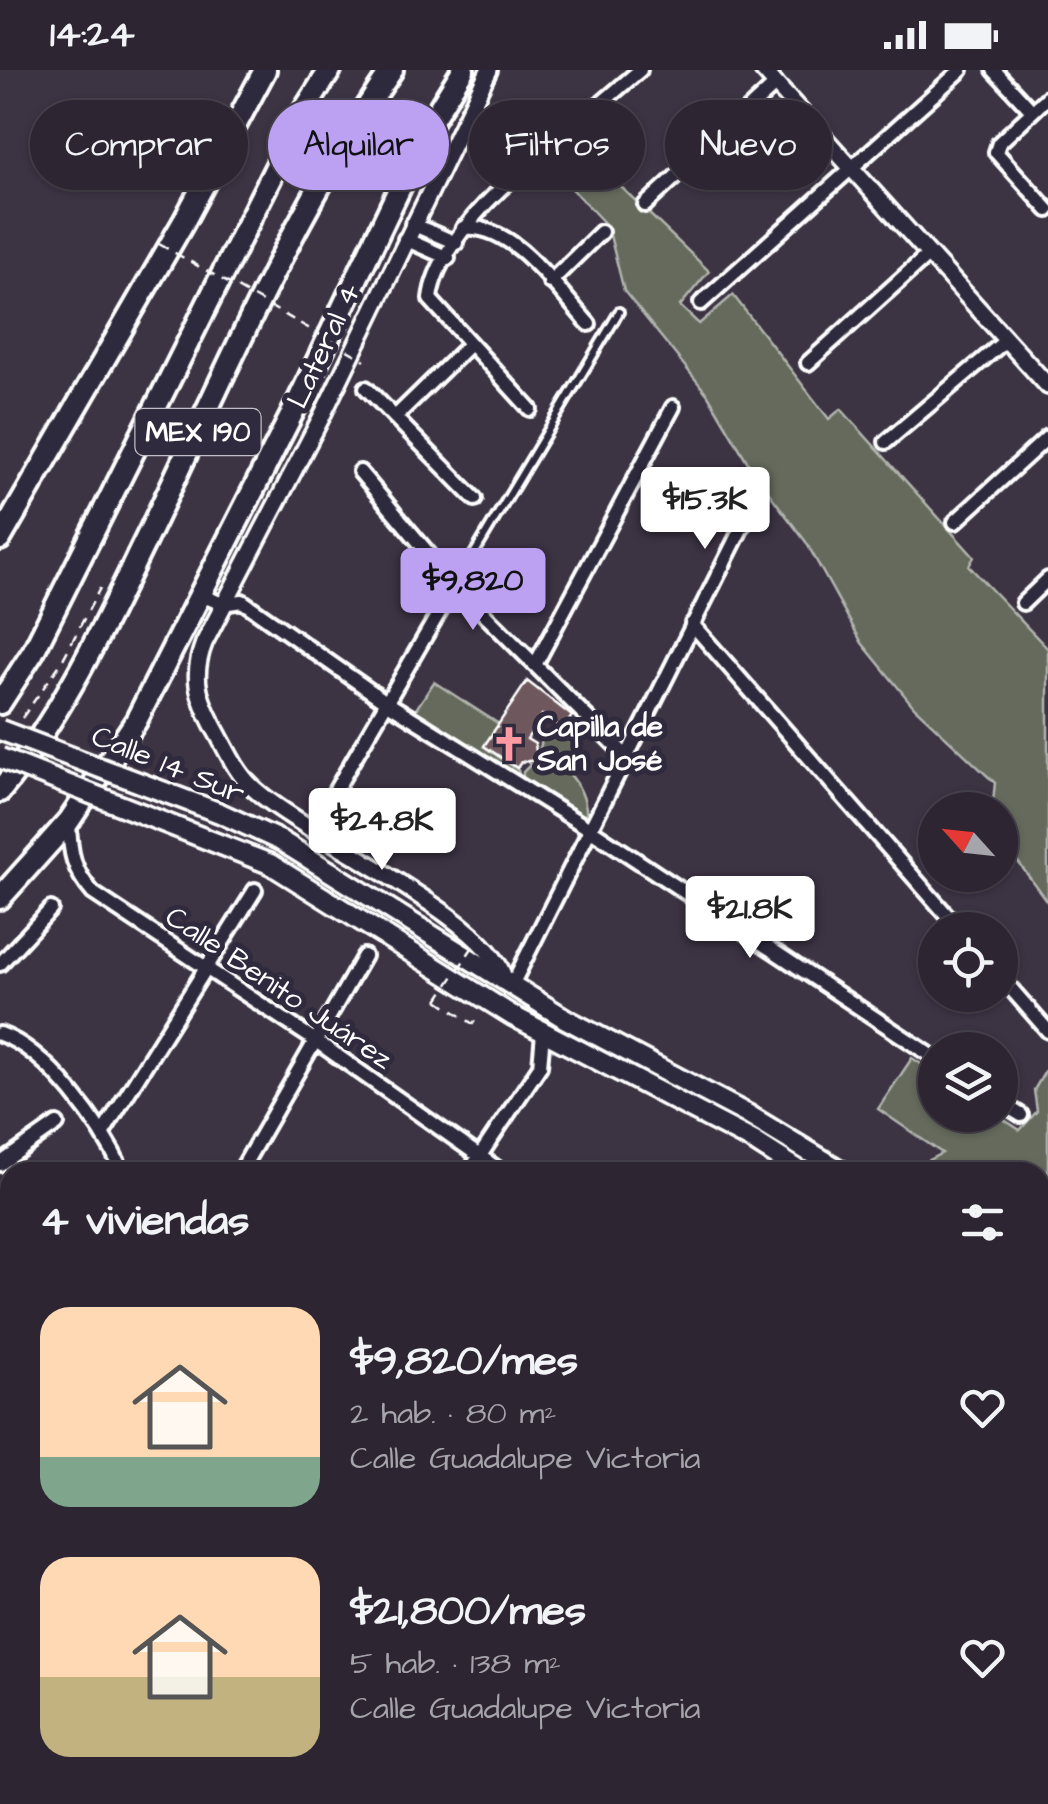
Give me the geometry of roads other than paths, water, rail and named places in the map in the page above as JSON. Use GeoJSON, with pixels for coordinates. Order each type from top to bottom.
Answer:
{"type":"FeatureCollection","features":[{"type":"Feature","properties":{"kind":"highway"},"geometry":{"type":"LineString","coordinates":[[1,536],[183,224],[265,70]]}},
{"type":"Feature","properties":{"kind":"highway","name":"MEX 190"},"geometry":{"type":"LineString","coordinates":[[0,703],[33,652],[304,109],[330,70]]}},
{"type":"Feature","properties":{"kind":"highway","name":"MEX 190"},"geometry":{"type":"LineString","coordinates":[[0,790],[86,661],[299,226],[340,149],[392,70]]}},
{"type":"Feature","properties":{"kind":"highway"},"geometry":{"type":"LineString","coordinates":[[0,898],[68,820],[136,721],[296,406],[432,120],[463,70]]}},
{"type":"Feature","properties":{"kind":"main road","name":"Calle 14 Sur"},"geometry":{"type":"LineString","coordinates":[[0,730],[220,813],[280,841],[464,949],[566,1018],[747,1114],[826,1162]]}},
{"type":"Feature","properties":{"kind":"main road","name":"Calle 14 Sur"},"geometry":{"type":"LineString","coordinates":[[0,758],[270,864],[542,1033],[755,1142],[786,1162]]}},
{"type":"Feature","properties":{"kind":"street","name":"Lateral 4"},"geometry":{"type":"LineString","coordinates":[[489,70],[321,418],[222,604],[197,661],[196,690],[238,771],[265,798],[426,901],[495,955],[508,982]]}},
{"type":"Feature","properties":{"kind":"street"},"geometry":{"type":"LineString","coordinates":[[605,100],[640,70]]}},
{"type":"Feature","properties":{"kind":"street"},"geometry":{"type":"LineString","coordinates":[[763,70],[1048,386]]}},
{"type":"Feature","properties":{"kind":"street"},"geometry":{"type":"LineString","coordinates":[[701,302],[961,70]]}},
{"type":"Feature","properties":{"kind":"street"},"geometry":{"type":"LineString","coordinates":[[994,70],[1031,110]]}},
{"type":"Feature","properties":{"kind":"street"},"geometry":{"type":"LineString","coordinates":[[645,204],[776,84]]}},
{"type":"Feature","properties":{"kind":"street"},"geometry":{"type":"LineString","coordinates":[[1048,97],[999,143],[996,152],[1048,210]]}},
{"type":"Feature","properties":{"kind":"street"},"geometry":{"type":"LineString","coordinates":[[498,190],[464,228],[430,299],[530,409]]}},
{"type":"Feature","properties":{"kind":"street"},"geometry":{"type":"LineString","coordinates":[[464,228],[480,227],[504,236],[589,324]]}},
{"type":"Feature","properties":{"kind":"street"},"geometry":{"type":"LineString","coordinates":[[408,231],[456,243]]}},
{"type":"Feature","properties":{"kind":"street"},"geometry":{"type":"LineString","coordinates":[[408,231],[448,258]]}},
{"type":"Feature","properties":{"kind":"street"},"geometry":{"type":"LineString","coordinates":[[550,282],[602,232]]}},
{"type":"Feature","properties":{"kind":"street"},"geometry":{"type":"LineString","coordinates":[[808,363],[929,254]]}},
{"type":"Feature","properties":{"kind":"street"},"geometry":{"type":"LineString","coordinates":[[886,442],[1006,340]]}},
{"type":"Feature","properties":{"kind":"street"},"geometry":{"type":"LineString","coordinates":[[395,417],[469,344]]}},
{"type":"Feature","properties":{"kind":"street"},"geometry":{"type":"LineString","coordinates":[[366,388],[475,499]]}},
{"type":"Feature","properties":{"kind":"street"},"geometry":{"type":"LineString","coordinates":[[296,406],[321,418]]}},
{"type":"Feature","properties":{"kind":"street"},"geometry":{"type":"LineString","coordinates":[[535,664],[673,407]]}},
{"type":"Feature","properties":{"kind":"street"},"geometry":{"type":"LineString","coordinates":[[954,522],[1048,437]]}},
{"type":"Feature","properties":{"kind":"street"},"geometry":{"type":"LineString","coordinates":[[360,472],[456,585],[627,756]]}},
{"type":"Feature","properties":{"kind":"street"},"geometry":{"type":"LineString","coordinates":[[508,982],[756,499]]}},
{"type":"Feature","properties":{"kind":"street"},"geometry":{"type":"LineString","coordinates":[[1024,603],[1048,579]]}},
{"type":"Feature","properties":{"kind":"street"},"geometry":{"type":"LineString","coordinates":[[313,829],[456,585]]}},
{"type":"Feature","properties":{"kind":"street"},"geometry":{"type":"LineString","coordinates":[[199,594],[222,604],[242,601],[386,702],[588,828],[918,1047]]}},
{"type":"Feature","properties":{"kind":"street"},"geometry":{"type":"LineString","coordinates":[[692,624],[944,912]]}},
{"type":"Feature","properties":{"kind":"street","name":"Calle Benito Juárez"},"geometry":{"type":"LineString","coordinates":[[68,820],[70,856],[77,875],[93,893],[316,1041],[486,1162]]}},
{"type":"Feature","properties":{"kind":"street"},"geometry":{"type":"LineString","coordinates":[[104,1131],[255,890]]}},
{"type":"Feature","properties":{"kind":"street"},"geometry":{"type":"LineString","coordinates":[[0,964],[51,909]]}},
{"type":"Feature","properties":{"kind":"street"},"geometry":{"type":"LineString","coordinates":[[246,1162],[364,956]]}},
{"type":"Feature","properties":{"kind":"street"},"geometry":{"type":"LineString","coordinates":[[1018,997],[1048,1031]]}},
{"type":"Feature","properties":{"kind":"street"},"geometry":{"type":"LineString","coordinates":[[477,1162],[540,1066],[542,1033]]}},
{"type":"Feature","properties":{"kind":"street"},"geometry":{"type":"LineString","coordinates":[[0,1034],[32,1054],[104,1131],[118,1162]]}},
{"type":"Feature","properties":{"kind":"street"},"geometry":{"type":"LineString","coordinates":[[3,1162],[57,1124]]}},
{"type":"Feature","properties":{"kind":"lane"},"geometry":{"type":"LineString","coordinates":[[456,585],[619,312]]}},
{"type":"Feature","properties":{"kind":"place","name":"Capilla de San José"},"geometry":{"type":"Point","coordinates":[509,744]}}]}
